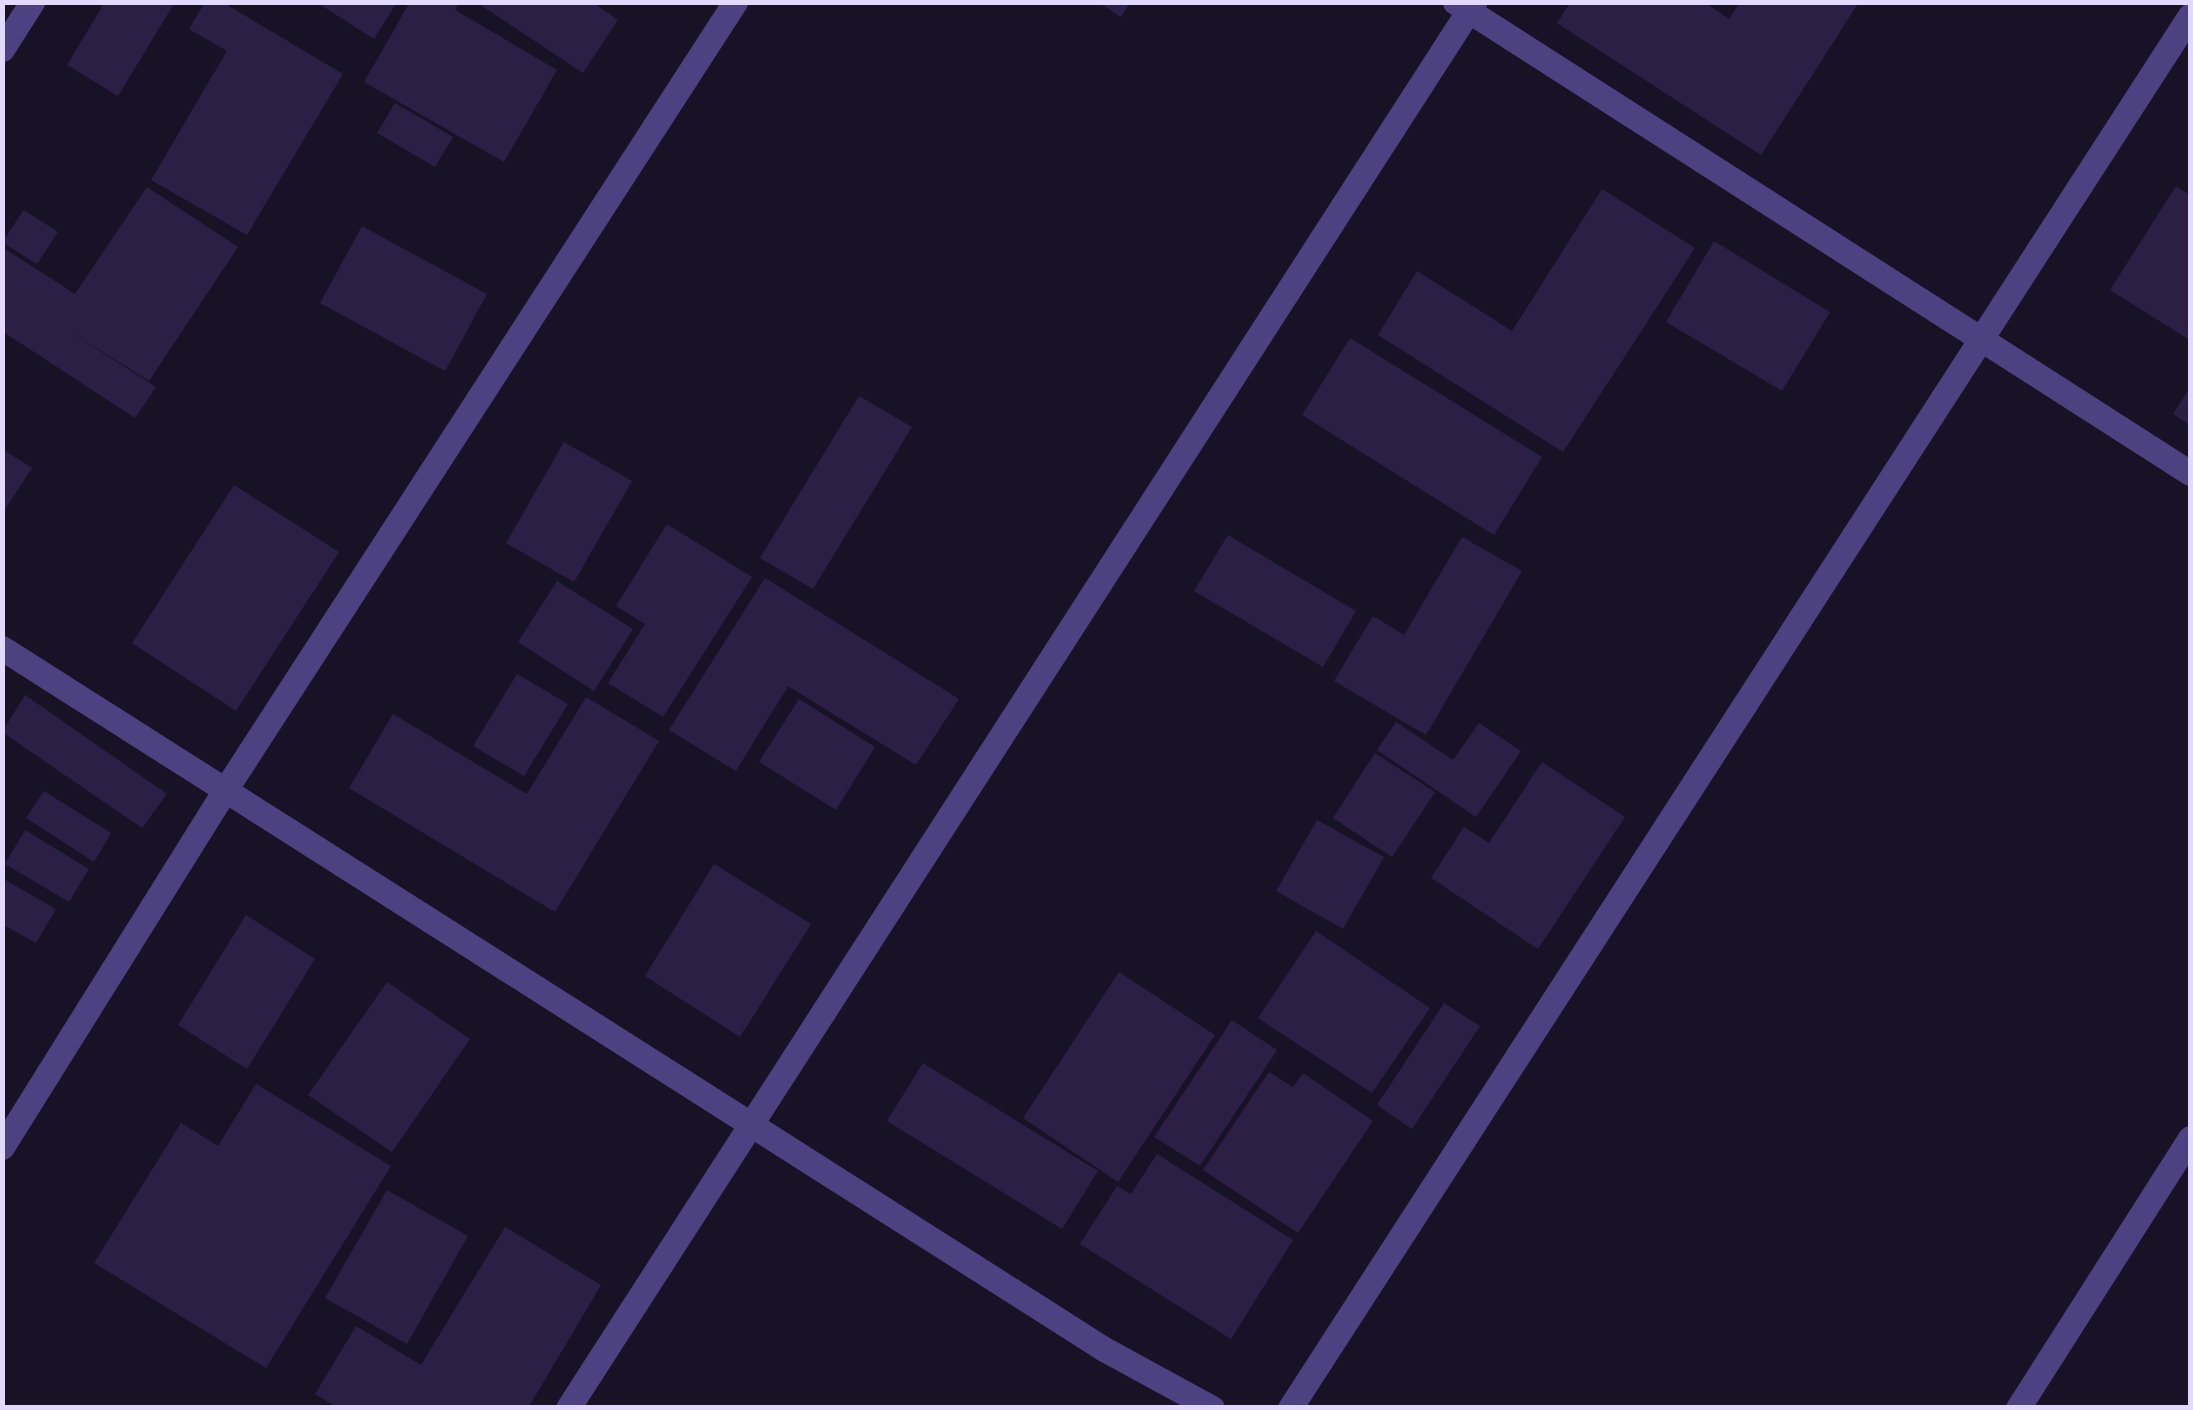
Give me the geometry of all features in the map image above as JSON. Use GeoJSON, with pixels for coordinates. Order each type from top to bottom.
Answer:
{"type":"FeatureCollection","features":[{"type":"Feature","properties":{"kind":"street"},"geometry":{"type":"LineString","coordinates":[[2,49],[32,2]]}},
{"type":"Feature","properties":{"kind":"street"},"geometry":{"type":"LineString","coordinates":[[2,1147],[225,790],[735,2]]}},
{"type":"Feature","properties":{"kind":"street"},"geometry":{"type":"LineString","coordinates":[[568,1408],[1466,5],[2190,473]]}},
{"type":"Feature","properties":{"kind":"street"},"geometry":{"type":"LineString","coordinates":[[1290,1408],[1986,340],[2190,16]]}},
{"type":"Feature","properties":{"kind":"street"},"geometry":{"type":"LineString","coordinates":[[2,648],[1104,1349],[1212,1408]]}},
{"type":"Feature","properties":{"kind":"street"},"geometry":{"type":"LineString","coordinates":[[2018,1408],[2190,1138]]}},
{"type":"Feature","properties":{"kind":"building"},"geometry":{"type":"Polygon","coordinates":[[[105,2],[175,2],[118,96],[67,65],[105,2]]]}},
{"type":"Feature","properties":{"kind":"building"},"geometry":{"type":"Polygon","coordinates":[[[205,2],[222,2],[343,74],[247,235],[151,180],[227,51],[189,29],[205,2]]]}},
{"type":"Feature","properties":{"kind":"building"},"geometry":{"type":"Polygon","coordinates":[[[316,2],[397,2],[374,39],[316,2]]]}},
{"type":"Feature","properties":{"kind":"building"},"geometry":{"type":"Polygon","coordinates":[[[410,2],[459,2],[455,10],[557,70],[504,162],[364,82],[410,2]]]}},
{"type":"Feature","properties":{"kind":"building"},"geometry":{"type":"Polygon","coordinates":[[[476,2],[592,2],[618,20],[583,73],[476,2]]]}},
{"type":"Feature","properties":{"kind":"building"},"geometry":{"type":"Polygon","coordinates":[[[1098,2],[1130,2],[1121,17],[1098,2]]]}},
{"type":"Feature","properties":{"kind":"building"},"geometry":{"type":"Polygon","coordinates":[[[1571,2],[1704,2],[1729,19],[1740,2],[1859,2],[1761,155],[1557,23],[1571,2]]]}},
{"type":"Feature","properties":{"kind":"building"},"geometry":{"type":"Polygon","coordinates":[[[395,103],[453,137],[435,167],[377,133],[395,103]]]}},
{"type":"Feature","properties":{"kind":"building"},"geometry":{"type":"Polygon","coordinates":[[[2176,186],[2190,195],[2190,340],[2110,290],[2176,186]]]}},
{"type":"Feature","properties":{"kind":"building"},"geometry":{"type":"Polygon","coordinates":[[[147,187],[238,247],[149,381],[55,322],[156,387],[135,418],[2,331],[2,247],[75,294],[147,187]]]}},
{"type":"Feature","properties":{"kind":"building"},"geometry":{"type":"Polygon","coordinates":[[[1602,189],[1695,248],[1563,452],[1378,335],[1417,271],[1512,331],[1602,189]]]}},
{"type":"Feature","properties":{"kind":"building"},"geometry":{"type":"Polygon","coordinates":[[[24,210],[58,232],[37,264],[2,242],[24,210]]]}},
{"type":"Feature","properties":{"kind":"building"},"geometry":{"type":"Polygon","coordinates":[[[362,226],[487,294],[445,371],[320,303],[362,226]]]}},
{"type":"Feature","properties":{"kind":"building"},"geometry":{"type":"Polygon","coordinates":[[[1714,241],[1830,312],[1782,391],[1666,322],[1714,241]]]}},
{"type":"Feature","properties":{"kind":"building"},"geometry":{"type":"Polygon","coordinates":[[[1350,338],[1542,457],[1494,535],[1302,415],[1350,338]]]}},
{"type":"Feature","properties":{"kind":"building"},"geometry":{"type":"Polygon","coordinates":[[[2190,387],[2190,425],[2173,414],[2190,387]]]}},
{"type":"Feature","properties":{"kind":"building"},"geometry":{"type":"Polygon","coordinates":[[[859,396],[912,427],[813,589],[760,558],[859,396]]]}},
{"type":"Feature","properties":{"kind":"building"},"geometry":{"type":"Polygon","coordinates":[[[564,442],[632,481],[574,582],[506,543],[564,442]]]}},
{"type":"Feature","properties":{"kind":"building"},"geometry":{"type":"Polygon","coordinates":[[[2,449],[32,468],[2,514],[2,449]]]}},
{"type":"Feature","properties":{"kind":"building"},"geometry":{"type":"Polygon","coordinates":[[[234,485],[339,552],[236,711],[132,643],[234,485]]]}},
{"type":"Feature","properties":{"kind":"building"},"geometry":{"type":"Polygon","coordinates":[[[667,524],[752,577],[663,717],[608,683],[645,624],[616,606],[667,524]]]}},
{"type":"Feature","properties":{"kind":"building"},"geometry":{"type":"Polygon","coordinates":[[[1228,535],[1356,611],[1323,667],[1194,591],[1228,535]]]}},
{"type":"Feature","properties":{"kind":"building"},"geometry":{"type":"Polygon","coordinates":[[[1462,537],[1522,571],[1426,735],[1334,681],[1373,616],[1404,635],[1462,537]]]}},
{"type":"Feature","properties":{"kind":"building"},"geometry":{"type":"Polygon","coordinates":[[[765,578],[959,699],[916,765],[788,686],[736,771],[669,730],[765,578]]]}},
{"type":"Feature","properties":{"kind":"building"},"geometry":{"type":"Polygon","coordinates":[[[557,581],[633,629],[594,691],[518,642],[557,581]]]}},
{"type":"Feature","properties":{"kind":"building"},"geometry":{"type":"Polygon","coordinates":[[[517,674],[568,704],[524,776],[473,746],[517,674]]]}},
{"type":"Feature","properties":{"kind":"building"},"geometry":{"type":"Polygon","coordinates":[[[25,695],[167,794],[142,828],[2,732],[25,695]]]}},
{"type":"Feature","properties":{"kind":"building"},"geometry":{"type":"Polygon","coordinates":[[[586,697],[659,741],[555,912],[349,788],[393,714],[527,794],[586,697]]]}},
{"type":"Feature","properties":{"kind":"building"},"geometry":{"type":"Polygon","coordinates":[[[799,699],[875,747],[836,810],[759,762],[799,699]]]}},
{"type":"Feature","properties":{"kind":"building"},"geometry":{"type":"Polygon","coordinates":[[[1396,722],[1453,760],[1479,723],[1521,751],[1476,817],[1377,750],[1396,722]]]}},
{"type":"Feature","properties":{"kind":"building"},"geometry":{"type":"Polygon","coordinates":[[[1375,753],[1435,792],[1392,857],[1333,818],[1375,753]]]}},
{"type":"Feature","properties":{"kind":"building"},"geometry":{"type":"Polygon","coordinates":[[[1542,762],[1625,817],[1538,949],[1431,878],[1464,827],[1489,843],[1542,762]]]}},
{"type":"Feature","properties":{"kind":"building"},"geometry":{"type":"Polygon","coordinates":[[[44,791],[111,833],[94,862],[26,818],[44,791]]]}},
{"type":"Feature","properties":{"kind":"building"},"geometry":{"type":"Polygon","coordinates":[[[1317,820],[1384,857],[1343,929],[1276,891],[1317,820]]]}},
{"type":"Feature","properties":{"kind":"building"},"geometry":{"type":"Polygon","coordinates":[[[25,830],[89,869],[69,902],[5,864],[25,830]]]}},
{"type":"Feature","properties":{"kind":"building"},"geometry":{"type":"Polygon","coordinates":[[[714,864],[811,924],[740,1037],[645,976],[714,864]]]}},
{"type":"Feature","properties":{"kind":"building"},"geometry":{"type":"Polygon","coordinates":[[[2,878],[56,909],[36,943],[2,924],[2,878]]]}},
{"type":"Feature","properties":{"kind":"building"},"geometry":{"type":"Polygon","coordinates":[[[246,915],[315,959],[247,1069],[178,1025],[246,915]]]}},
{"type":"Feature","properties":{"kind":"building"},"geometry":{"type":"Polygon","coordinates":[[[1316,931],[1430,1008],[1372,1093],[1258,1018],[1316,931]]]}},
{"type":"Feature","properties":{"kind":"building"},"geometry":{"type":"Polygon","coordinates":[[[1119,972],[1215,1035],[1118,1182],[1023,1118],[1119,972]]]}},
{"type":"Feature","properties":{"kind":"building"},"geometry":{"type":"Polygon","coordinates":[[[387,982],[470,1039],[392,1152],[308,1095],[387,982]]]}},
{"type":"Feature","properties":{"kind":"building"},"geometry":{"type":"Polygon","coordinates":[[[1444,1003],[1480,1026],[1412,1129],[1377,1105],[1444,1003]]]}},
{"type":"Feature","properties":{"kind":"building"},"geometry":{"type":"Polygon","coordinates":[[[1232,1020],[1277,1050],[1200,1166],[1154,1137],[1232,1020]]]}},
{"type":"Feature","properties":{"kind":"building"},"geometry":{"type":"Polygon","coordinates":[[[923,1063],[1098,1171],[1062,1229],[887,1121],[923,1063]]]}},
{"type":"Feature","properties":{"kind":"building"},"geometry":{"type":"Polygon","coordinates":[[[1269,1072],[1293,1087],[1303,1073],[1373,1121],[1298,1233],[1203,1170],[1269,1072]]]}},
{"type":"Feature","properties":{"kind":"building"},"geometry":{"type":"Polygon","coordinates":[[[256,1084],[391,1166],[266,1368],[94,1263],[181,1123],[218,1146],[256,1084]]]}},
{"type":"Feature","properties":{"kind":"building"},"geometry":{"type":"Polygon","coordinates":[[[1157,1154],[1293,1240],[1231,1339],[1080,1244],[1117,1186],[1131,1194],[1157,1154]]]}},
{"type":"Feature","properties":{"kind":"building"},"geometry":{"type":"Polygon","coordinates":[[[387,1190],[468,1236],[407,1344],[325,1298],[387,1190]]]}},
{"type":"Feature","properties":{"kind":"building"},"geometry":{"type":"Polygon","coordinates":[[[505,1227],[601,1285],[528,1408],[338,1408],[315,1394],[356,1326],[421,1365],[505,1227]]]}}]}
